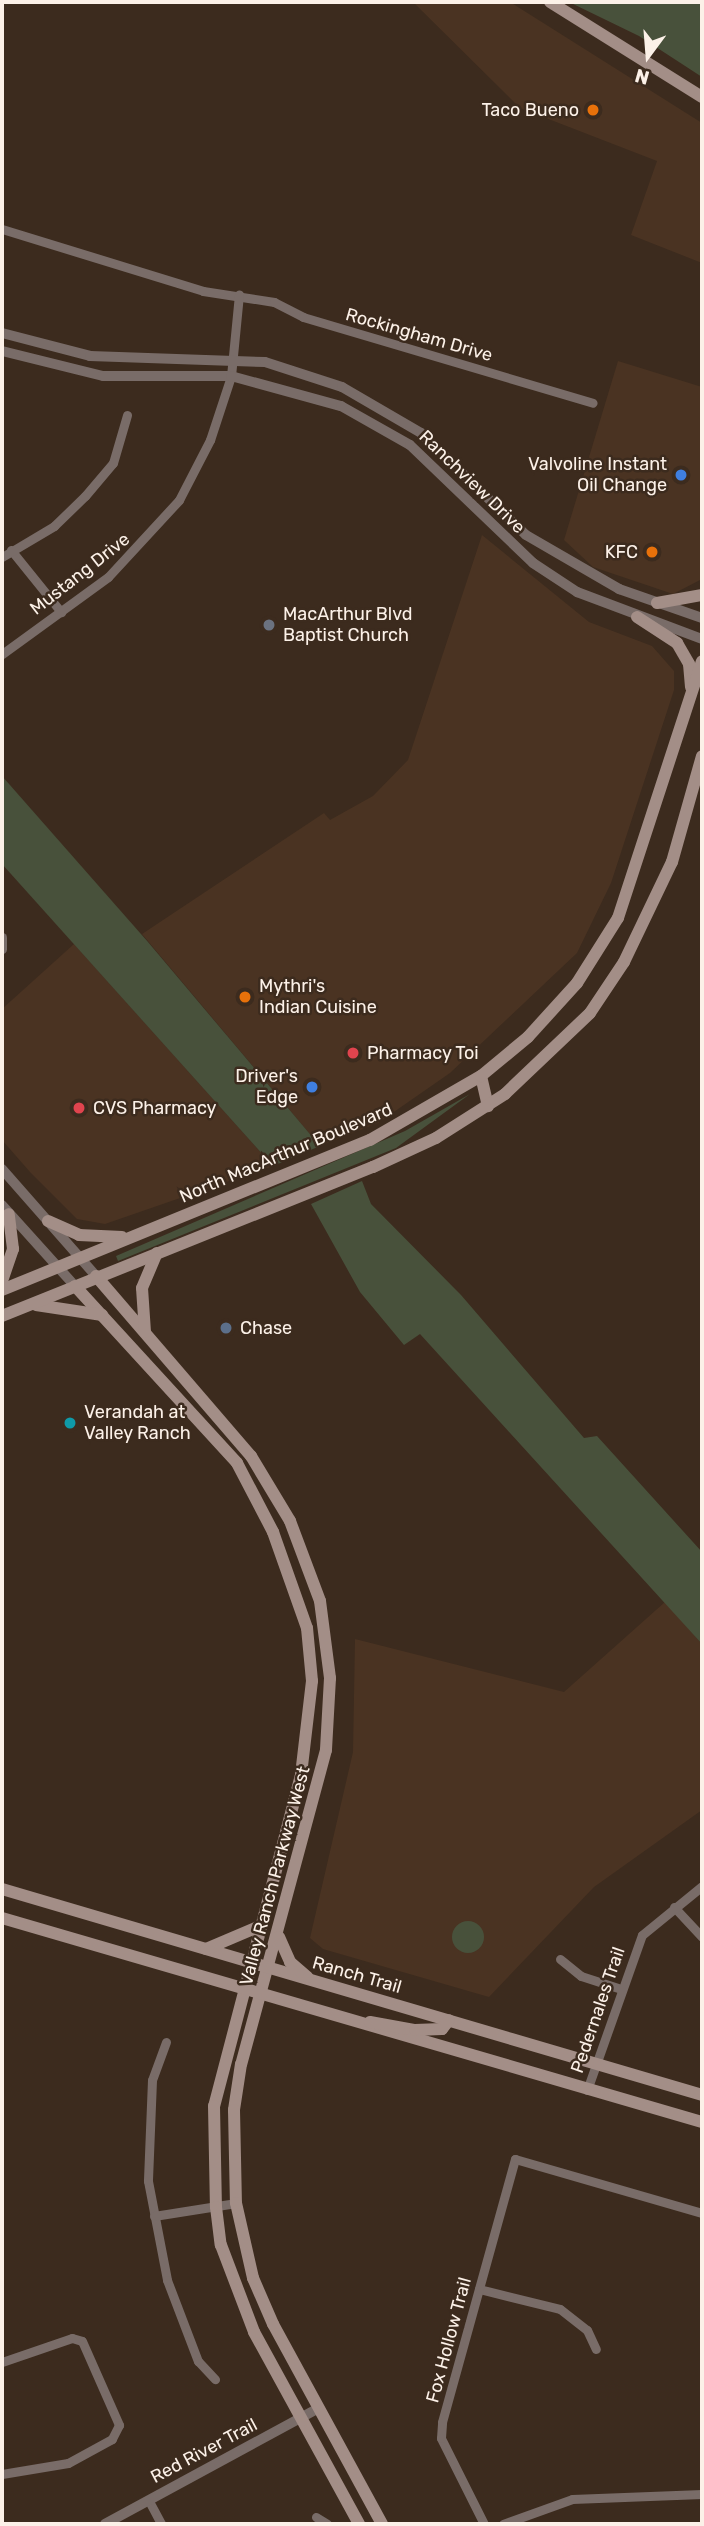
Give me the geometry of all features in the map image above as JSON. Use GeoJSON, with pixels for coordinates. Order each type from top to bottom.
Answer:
{"type":"FeatureCollection","features":[{"type":"Feature","properties":{"kind":"main road"},"geometry":{"type":"LineString","coordinates":[[550,2],[702,97]]}},
{"type":"Feature","properties":{"kind":"main road"},"geometry":{"type":"LineString","coordinates":[[657,603],[702,595]]}},
{"type":"Feature","properties":{"kind":"main road"},"geometry":{"type":"LineString","coordinates":[[637,618],[677,643],[689,664],[691,695]]}},
{"type":"Feature","properties":{"kind":"main road","name":"North MacArthur Boulevard"},"geometry":{"type":"LineString","coordinates":[[2,1290],[370,1140],[481,1076],[555,1010],[608,937],[644,850],[702,661]]}},
{"type":"Feature","properties":{"kind":"main road"},"geometry":{"type":"LineString","coordinates":[[2,1316],[373,1167],[505,1094],[590,1013],[624,962],[672,862],[702,756]]}},
{"type":"Feature","properties":{"kind":"main road"},"geometry":{"type":"LineString","coordinates":[[481,1076],[505,1094]]}},
{"type":"Feature","properties":{"kind":"main road"},"geometry":{"type":"LineString","coordinates":[[481,1076],[488,1105]]}},
{"type":"Feature","properties":{"kind":"main road"},"geometry":{"type":"LineString","coordinates":[[2,1281],[13,1249],[5,1209]]}},
{"type":"Feature","properties":{"kind":"main road"},"geometry":{"type":"LineString","coordinates":[[48,1221],[79,1235],[130,1237]]}},
{"type":"Feature","properties":{"kind":"main road"},"geometry":{"type":"LineString","coordinates":[[145,1333],[142,1288],[157,1253]]}},
{"type":"Feature","properties":{"kind":"main road","name":"Valley Ranch Parkway West"},"geometry":{"type":"LineString","coordinates":[[96,1276],[235,1434],[271,1488],[305,1553],[320,1601],[329,1722],[321,1778],[261,1994],[234,2110],[236,2203],[253,2278],[382,2524]]}},
{"type":"Feature","properties":{"kind":"main road","name":"Valley Ranch Parkway West"},"geometry":{"type":"LineString","coordinates":[[75,1286],[217,1437],[254,1496],[307,1628],[310,1720],[302,1775],[242,1988],[214,2106],[216,2207],[238,2294],[301,2420],[359,2524]]}},
{"type":"Feature","properties":{"kind":"main road"},"geometry":{"type":"LineString","coordinates":[[28,1305],[102,1315]]}},
{"type":"Feature","properties":{"kind":"main road"},"geometry":{"type":"LineString","coordinates":[[254,1496],[271,1488]]}},
{"type":"Feature","properties":{"kind":"main road"},"geometry":{"type":"LineString","coordinates":[[310,1720],[329,1722]]}},
{"type":"Feature","properties":{"kind":"main road","name":"Ranch Trail"},"geometry":{"type":"LineString","coordinates":[[2,1889],[702,2095]]}},
{"type":"Feature","properties":{"kind":"main road"},"geometry":{"type":"LineString","coordinates":[[2,1918],[702,2122]]}},
{"type":"Feature","properties":{"kind":"main road"},"geometry":{"type":"LineString","coordinates":[[205,1949],[260,1926]]}},
{"type":"Feature","properties":{"kind":"main road"},"geometry":{"type":"LineString","coordinates":[[279,1937],[290,1962],[310,1979]]}},
{"type":"Feature","properties":{"kind":"main road"},"geometry":{"type":"LineString","coordinates":[[355,2022],[415,2030],[442,2029],[449,2020]]}},
{"type":"Feature","properties":{"kind":"street","name":"Rockingham Drive"},"geometry":{"type":"LineString","coordinates":[[2,229],[203,291],[239,295],[593,403]]}},
{"type":"Feature","properties":{"kind":"street"},"geometry":{"type":"LineString","coordinates":[[232,358],[239,295]]}},
{"type":"Feature","properties":{"kind":"street","name":"Ranchview Drive"},"geometry":{"type":"LineString","coordinates":[[2,332],[90,356],[232,358],[265,362],[368,399],[421,433],[526,535],[593,576],[657,603],[702,618]]}},
{"type":"Feature","properties":{"kind":"street","name":"Ranchview Drive"},"geometry":{"type":"LineString","coordinates":[[2,351],[103,376],[232,376],[352,412],[410,444],[533,563],[577,592],[637,618],[702,639]]}},
{"type":"Feature","properties":{"kind":"street","name":"Mustang Drive"},"geometry":{"type":"LineString","coordinates":[[2,653],[61,612],[136,552],[179,500],[210,440],[232,376],[232,358]]}},
{"type":"Feature","properties":{"kind":"street"},"geometry":{"type":"LineString","coordinates":[[2,557],[54,526],[92,488],[113,463],[127,415]]}},
{"type":"Feature","properties":{"kind":"street"},"geometry":{"type":"LineString","coordinates":[[467,500],[479,487]]}},
{"type":"Feature","properties":{"kind":"street"},"geometry":{"type":"LineString","coordinates":[[12,550],[61,612]]}},
{"type":"Feature","properties":{"kind":"street"},"geometry":{"type":"LineString","coordinates":[[2,937],[2,949]]}},
{"type":"Feature","properties":{"kind":"street"},"geometry":{"type":"LineString","coordinates":[[2,1169],[96,1276]]}},
{"type":"Feature","properties":{"kind":"street"},"geometry":{"type":"LineString","coordinates":[[5,1209],[75,1286]]}},
{"type":"Feature","properties":{"kind":"street","name":"Pedernales Trail"},"geometry":{"type":"LineString","coordinates":[[587,2090],[593,2062],[618,1988],[642,1935],[702,1886]]}},
{"type":"Feature","properties":{"kind":"street"},"geometry":{"type":"LineString","coordinates":[[674,1908],[702,1937]]}},
{"type":"Feature","properties":{"kind":"street"},"geometry":{"type":"LineString","coordinates":[[560,1959],[582,1976],[618,1988]]}},
{"type":"Feature","properties":{"kind":"street"},"geometry":{"type":"LineString","coordinates":[[166,2042],[152,2080],[146,2130],[154,2216],[180,2318],[198,2361],[215,2379]]}},
{"type":"Feature","properties":{"kind":"street","name":"Fox Hollow Trail"},"geometry":{"type":"LineString","coordinates":[[484,2524],[441,2438],[515,2159],[702,2213]]}},
{"type":"Feature","properties":{"kind":"street"},"geometry":{"type":"LineString","coordinates":[[154,2216],[236,2203]]}},
{"type":"Feature","properties":{"kind":"street"},"geometry":{"type":"LineString","coordinates":[[479,2289],[560,2309],[587,2330],[596,2349]]}},
{"type":"Feature","properties":{"kind":"street"},"geometry":{"type":"LineString","coordinates":[[2,2362],[72,2338],[82,2341],[119,2425],[112,2439],[68,2463],[2,2474]]}},
{"type":"Feature","properties":{"kind":"street","name":"Red River Trail"},"geometry":{"type":"LineString","coordinates":[[105,2524],[319,2408]]}},
{"type":"Feature","properties":{"kind":"street"},"geometry":{"type":"LineString","coordinates":[[503,2524],[572,2498],[702,2494]]}},
{"type":"Feature","properties":{"kind":"street"},"geometry":{"type":"LineString","coordinates":[[149,2501],[161,2524]]}},
{"type":"Feature","properties":{"kind":"street"},"geometry":{"type":"LineString","coordinates":[[316,2517],[327,2524]]}},
{"type":"Feature","properties":{"kind":"shaded area"},"geometry":{"type":"Polygon","coordinates":[[[413,2],[510,2],[702,123],[702,263],[631,235],[657,161],[520,108],[413,2]]]}},
{"type":"Feature","properties":{"kind":"shaded area"},"geometry":{"type":"Polygon","coordinates":[[[618,361],[702,387],[702,579],[673,594],[593,567],[564,540],[618,361]]]}},
{"type":"Feature","properties":{"kind":"shaded area"},"geometry":{"type":"Polygon","coordinates":[[[482,535],[589,622],[652,646],[674,671],[674,690],[611,883],[577,953],[450,1073],[378,1123],[320,1146],[142,934],[324,813],[330,820],[373,796],[408,760],[482,535]]]}},
{"type":"Feature","properties":{"kind":"shaded area"},"geometry":{"type":"Polygon","coordinates":[[[74,944],[273,1166],[105,1224],[77,1219],[30,1172],[2,1140],[2,1009],[74,944]]]}},
{"type":"Feature","properties":{"kind":"shaded area"},"geometry":{"type":"Polygon","coordinates":[[[665,1602],[702,1644],[702,1810],[594,1887],[489,1997],[323,1949],[310,1938],[353,1752],[355,1639],[564,1692],[665,1602]]]}},
{"type":"Feature","properties":{"kind":"green space"},"geometry":{"type":"Polygon","coordinates":[[[569,2],[702,2],[702,77],[639,36],[569,2]]]}},
{"type":"Feature","properties":{"kind":"green space"},"geometry":{"type":"Polygon","coordinates":[[[2,776],[148,942],[320,1146],[273,1166],[2,864],[2,776]]]}},
{"type":"Feature","properties":{"kind":"green space"},"geometry":{"type":"Polygon","coordinates":[[[470,1094],[396,1148],[118,1261],[116,1256],[405,1131],[470,1094]]]}},
{"type":"Feature","properties":{"kind":"green space"},"geometry":{"type":"Polygon","coordinates":[[[362,1181],[371,1204],[461,1295],[584,1438],[597,1436],[702,1552],[702,1644],[420,1334],[404,1345],[360,1292],[311,1204],[362,1181]]]}},
{"type":"Feature","properties":{"kind":"green space"},"geometry":{"type":"Polygon","coordinates":[[[468,1921],[479,1926],[484,1937],[479,1948],[468,1953],[457,1948],[452,1937],[457,1926],[468,1921]]]}},
{"type":"Feature","properties":{"kind":"place","name":"Taco Bueno"},"geometry":{"type":"Point","coordinates":[593,110]}},
{"type":"Feature","properties":{"kind":"place","name":"Valvoline Instant Oil Change"},"geometry":{"type":"Point","coordinates":[681,475]}},
{"type":"Feature","properties":{"kind":"place","name":"KFC"},"geometry":{"type":"Point","coordinates":[652,552]}},
{"type":"Feature","properties":{"kind":"place","name":"MacArthur Blvd Baptist Church"},"geometry":{"type":"Point","coordinates":[269,625]}},
{"type":"Feature","properties":{"kind":"place","name":"Mythri's Indian Cuisine"},"geometry":{"type":"Point","coordinates":[245,997]}},
{"type":"Feature","properties":{"kind":"place","name":"Pharmacy Toi"},"geometry":{"type":"Point","coordinates":[353,1053]}},
{"type":"Feature","properties":{"kind":"place","name":"Driver's Edge"},"geometry":{"type":"Point","coordinates":[312,1087]}},
{"type":"Feature","properties":{"kind":"place","name":"CVS Pharmacy"},"geometry":{"type":"Point","coordinates":[79,1108]}},
{"type":"Feature","properties":{"kind":"place","name":"Chase"},"geometry":{"type":"Point","coordinates":[226,1328]}},
{"type":"Feature","properties":{"kind":"place","name":"Verandah at Valley Ranch"},"geometry":{"type":"Point","coordinates":[70,1423]}}]}
